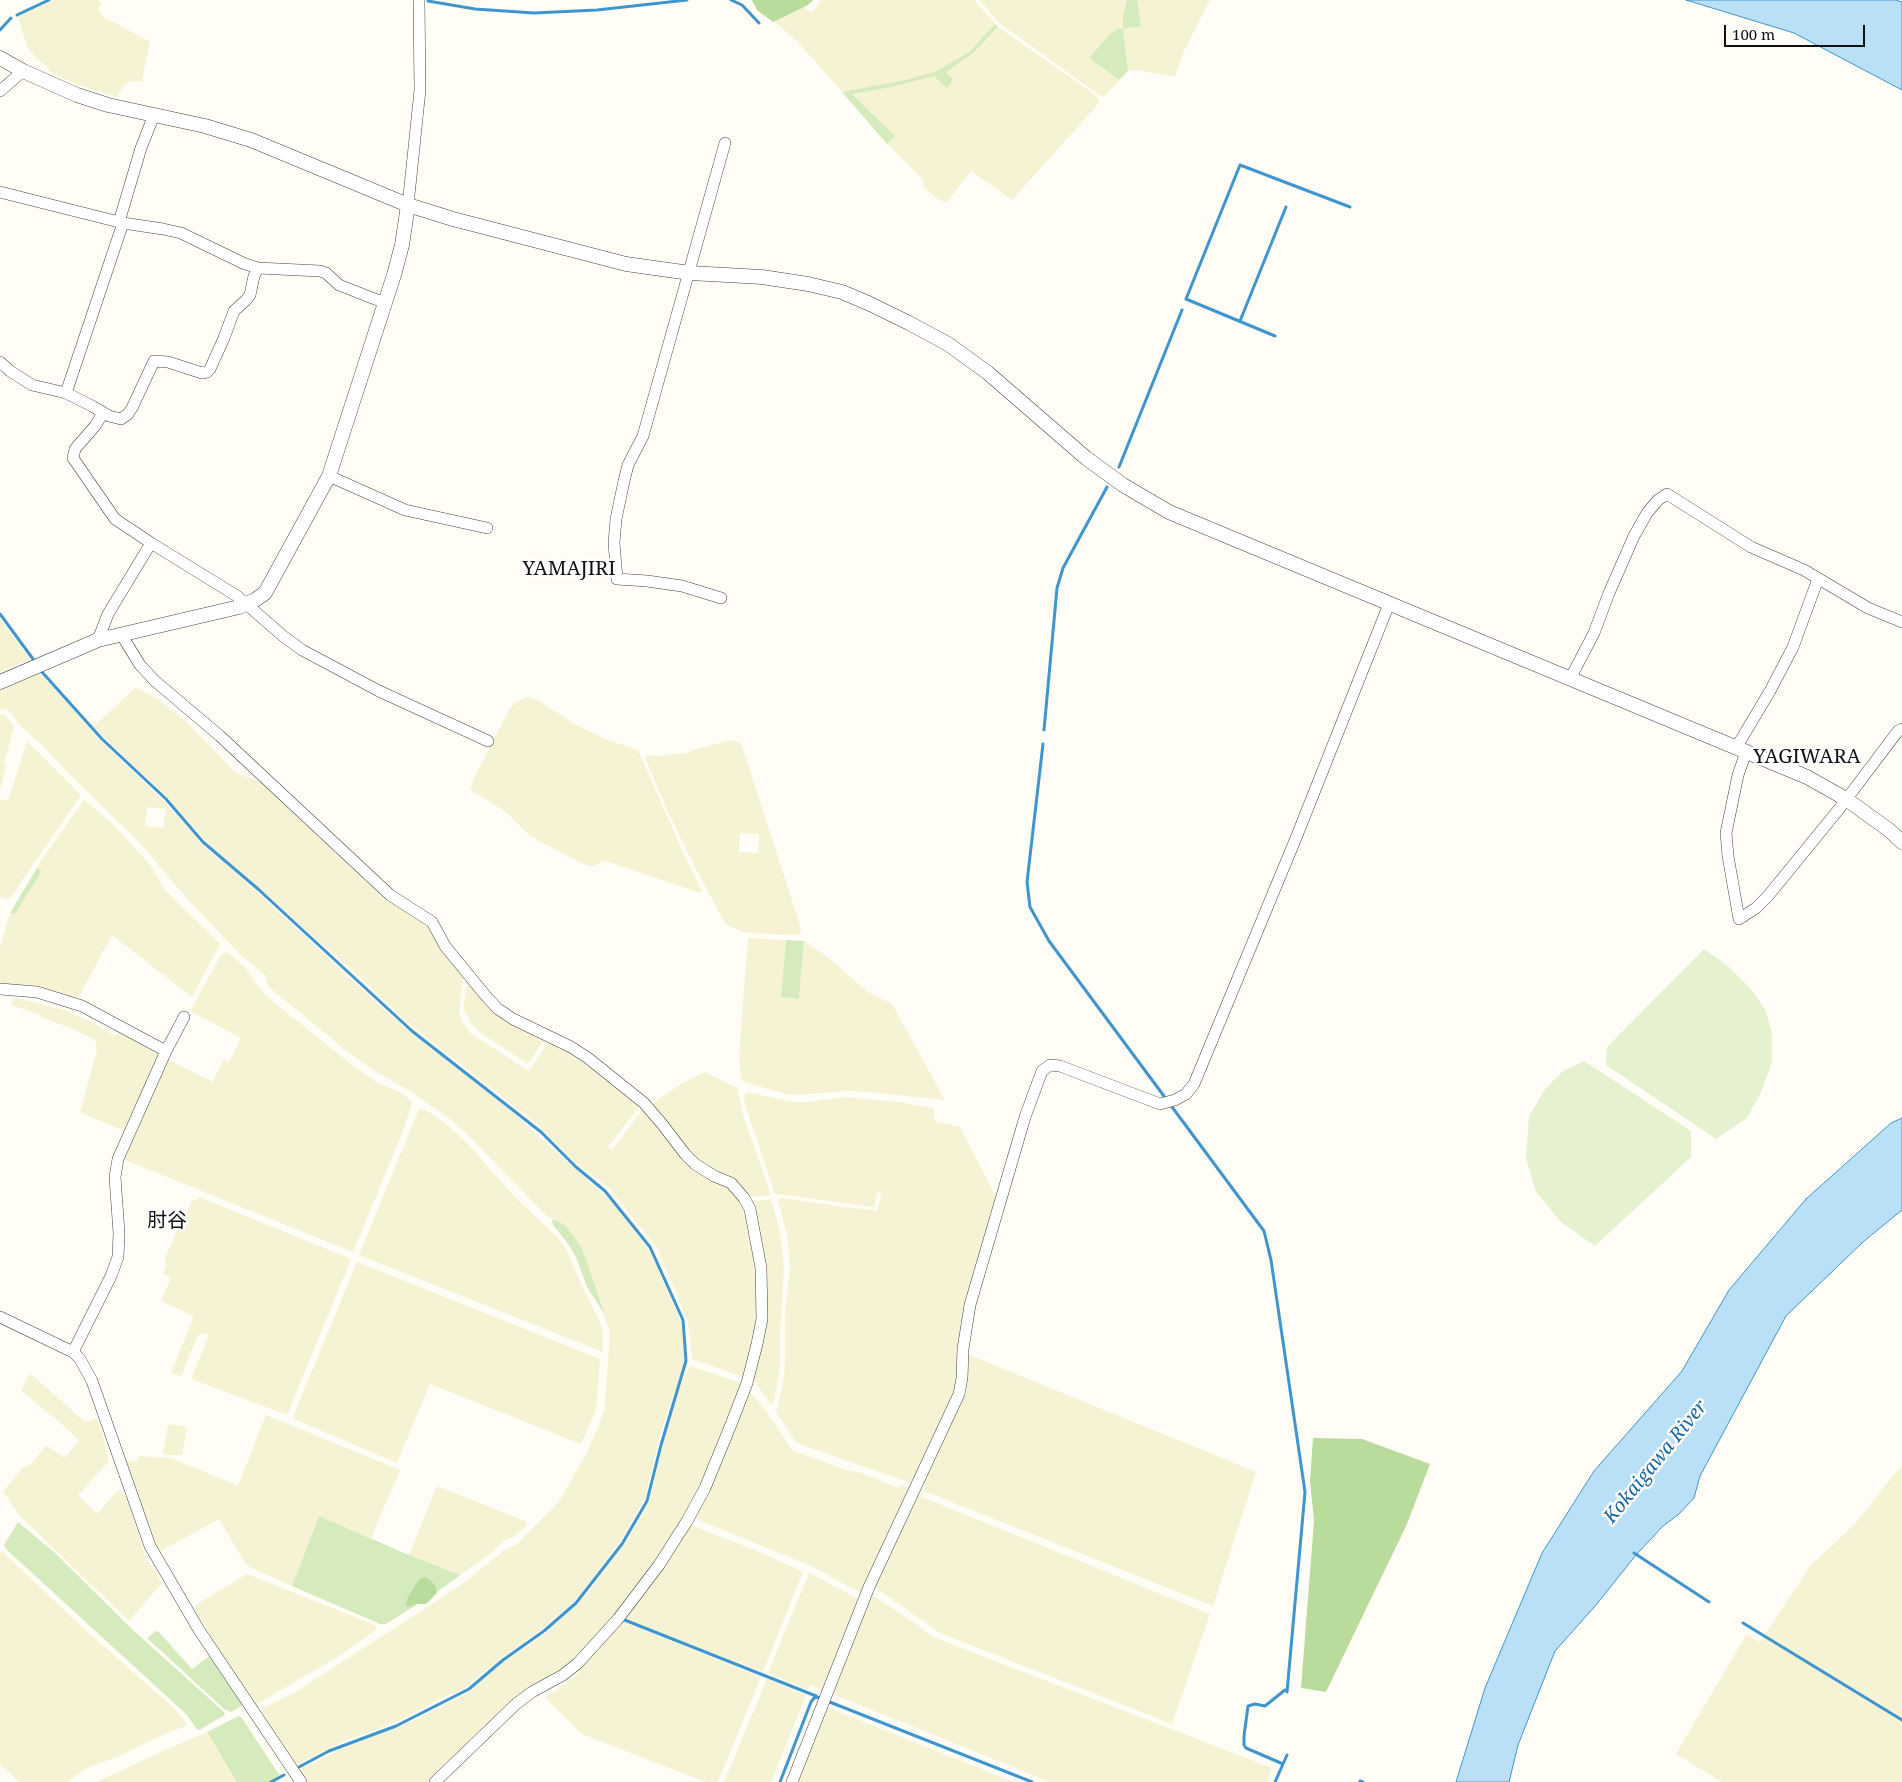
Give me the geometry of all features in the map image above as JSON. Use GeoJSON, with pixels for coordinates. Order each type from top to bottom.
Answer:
{"type":"FeatureCollection","features":[{"type":"Feature","properties":{"kind":"street"},"geometry":{"type":"LineString","coordinates":[[0,682],[98,640],[247,604],[260,597],[269,587],[329,476],[402,245],[420,90],[419,0]]}},
{"type":"Feature","properties":{"kind":"street"},"geometry":{"type":"LineString","coordinates":[[0,58],[23,71],[77,95],[108,105],[205,126],[251,140],[408,205],[453,219],[626,264],[690,273],[762,277],[808,284],[842,292],[909,322],[948,344],[988,373],[1086,458],[1146,500],[1169,512],[1206,529],[1807,777],[1846,799],[1889,830],[1902,842]]}},
{"type":"Feature","properties":{"kind":"street"},"geometry":{"type":"LineString","coordinates":[[0,91],[23,71]]}},
{"type":"Feature","properties":{"kind":"street"},"geometry":{"type":"LineString","coordinates":[[66,393],[121,223],[136,164],[154,115]]}},
{"type":"Feature","properties":{"kind":"street"},"geometry":{"type":"LineString","coordinates":[[721,598],[682,586],[617,579],[614,543],[619,500],[628,465],[643,436],[725,144]]}},
{"type":"Feature","properties":{"kind":"street"},"geometry":{"type":"LineString","coordinates":[[0,192],[121,223],[163,229],[181,234],[228,257],[258,268],[320,271],[332,276],[339,286],[385,303]]}},
{"type":"Feature","properties":{"kind":"street"},"geometry":{"type":"LineString","coordinates":[[0,362],[32,385],[66,393],[109,416],[121,419],[128,414],[154,361],[168,362],[202,373],[210,368],[234,311],[250,295],[254,276],[258,268]]}},
{"type":"Feature","properties":{"kind":"street"},"geometry":{"type":"LineString","coordinates":[[103,413],[95,426],[75,449],[72,458],[112,515],[151,543],[237,596],[302,650],[379,691],[488,741]]}},
{"type":"Feature","properties":{"kind":"street"},"geometry":{"type":"LineString","coordinates":[[329,476],[405,510],[487,528]]}},
{"type":"Feature","properties":{"kind":"street"},"geometry":{"type":"LineString","coordinates":[[1570,679],[1591,640],[1634,536],[1647,513],[1658,500],[1667,494],[1752,547],[1790,564],[1868,608],[1902,622]]}},
{"type":"Feature","properties":{"kind":"street"},"geometry":{"type":"LineString","coordinates":[[98,640],[108,614],[151,543]]}},
{"type":"Feature","properties":{"kind":"street"},"geometry":{"type":"LineString","coordinates":[[1818,579],[1793,647],[1741,750],[1726,833],[1728,856],[1739,918],[1756,908],[1768,896],[1898,731],[1902,729]]}},
{"type":"Feature","properties":{"kind":"street"},"geometry":{"type":"LineString","coordinates":[[792,1782],[869,1586],[959,1394],[962,1378],[963,1349],[970,1305],[1025,1117],[1042,1071],[1050,1065],[1060,1066],[1160,1104],[1175,1100],[1186,1094],[1194,1084],[1296,838],[1389,604]]}},
{"type":"Feature","properties":{"kind":"street"},"geometry":{"type":"LineString","coordinates":[[122,634],[140,665],[155,681],[220,736],[390,896],[432,922],[445,946],[485,996],[498,1008],[513,1019],[571,1047],[601,1068],[652,1111],[695,1164],[705,1171],[731,1183],[744,1198],[750,1209],[761,1268],[762,1319],[748,1381],[705,1488],[659,1566],[618,1619],[578,1664],[516,1704],[435,1782]]}},
{"type":"Feature","properties":{"kind":"street"},"geometry":{"type":"LineString","coordinates":[[0,989],[37,992],[82,1006],[166,1051]]}},
{"type":"Feature","properties":{"kind":"street"},"geometry":{"type":"LineString","coordinates":[[73,1352],[115,1267],[119,1246],[115,1177],[118,1159],[166,1051],[184,1017]]}},
{"type":"Feature","properties":{"kind":"street"},"geometry":{"type":"LineString","coordinates":[[0,1317],[73,1352],[80,1359],[92,1381],[150,1546],[156,1558],[214,1653],[301,1782]]}},
{"type":"Feature","properties":{"kind":"shaded area"},"geometry":{"type":"Polygon","coordinates":[[[54,0],[99,0],[102,4],[98,9],[104,17],[150,42],[142,81],[131,81],[126,84],[116,97],[78,85],[50,72],[47,66],[37,59],[28,48],[17,16],[54,0]]]}},
{"type":"Feature","properties":{"kind":"shaded area"},"geometry":{"type":"Polygon","coordinates":[[[821,0],[974,0],[995,24],[969,52],[934,72],[905,80],[842,92],[799,43],[774,21],[804,6],[807,11],[813,11],[821,0]]]}},
{"type":"Feature","properties":{"kind":"shaded area"},"geometry":{"type":"Polygon","coordinates":[[[980,0],[1127,0],[1123,16],[1124,29],[1138,9],[1137,0],[1210,0],[1184,51],[1175,77],[1136,70],[1128,71],[1123,29],[1110,34],[1089,58],[1119,80],[1104,97],[998,22],[980,0]]]}},
{"type":"Feature","properties":{"kind":"shaded area"},"geometry":{"type":"Polygon","coordinates":[[[998,27],[1094,94],[1099,103],[1012,200],[971,171],[946,203],[924,188],[923,180],[887,144],[894,136],[852,94],[892,87],[945,72],[966,59],[998,27]]]}},
{"type":"Feature","properties":{"kind":"shaded area"},"geometry":{"type":"Polygon","coordinates":[[[0,619],[30,659],[0,672],[0,619]]]}},
{"type":"Feature","properties":{"kind":"shaded area"},"geometry":{"type":"Polygon","coordinates":[[[40,673],[99,740],[160,797],[206,848],[235,872],[391,1016],[512,1112],[615,1205],[651,1253],[681,1322],[685,1363],[661,1430],[646,1496],[622,1539],[579,1596],[541,1630],[498,1660],[462,1690],[441,1698],[401,1720],[342,1742],[297,1765],[273,1732],[263,1713],[263,1708],[296,1692],[461,1585],[505,1550],[516,1545],[560,1500],[587,1452],[604,1410],[610,1333],[582,1248],[558,1221],[547,1216],[449,1118],[408,1090],[373,1070],[270,988],[265,975],[243,957],[190,902],[139,842],[40,743],[21,727],[10,712],[6,709],[0,711],[0,690],[40,673]],[[147,807],[145,826],[163,828],[166,809],[147,807]]]}},
{"type":"Feature","properties":{"kind":"shaded area"},"geometry":{"type":"Polygon","coordinates":[[[136,687],[159,700],[186,721],[240,775],[261,782],[383,898],[428,924],[463,976],[459,1011],[462,1021],[470,1033],[529,1071],[550,1040],[571,1050],[641,1104],[608,1147],[612,1150],[644,1108],[664,1132],[730,1186],[747,1212],[757,1260],[758,1318],[743,1377],[692,1359],[688,1321],[657,1248],[611,1190],[581,1168],[532,1120],[406,1021],[363,980],[209,844],[164,794],[93,727],[136,687]]]}},
{"type":"Feature","properties":{"kind":"shaded area"},"geometry":{"type":"Polygon","coordinates":[[[528,697],[538,700],[574,724],[605,739],[638,750],[702,891],[697,892],[609,862],[604,861],[593,866],[583,864],[530,836],[506,812],[470,789],[509,710],[515,702],[528,697]]]}},
{"type":"Feature","properties":{"kind":"shaded area"},"geometry":{"type":"Polygon","coordinates":[[[5,714],[14,727],[4,763],[7,764],[0,789],[0,715],[5,714]]]}},
{"type":"Feature","properties":{"kind":"shaded area"},"geometry":{"type":"Polygon","coordinates":[[[731,740],[741,743],[801,928],[801,933],[795,935],[743,932],[727,925],[721,916],[666,808],[645,757],[647,755],[658,756],[686,753],[731,740]],[[740,833],[739,852],[758,853],[759,834],[740,833]]]}},
{"type":"Feature","properties":{"kind":"shaded area"},"geometry":{"type":"Polygon","coordinates":[[[27,741],[81,795],[11,897],[7,899],[0,897],[0,799],[8,801],[27,741]]]}},
{"type":"Feature","properties":{"kind":"shaded area"},"geometry":{"type":"Polygon","coordinates":[[[84,800],[112,823],[151,866],[165,890],[220,944],[192,997],[112,935],[76,1002],[0,984],[0,948],[10,913],[15,914],[42,871],[37,868],[41,861],[84,800]]]}},
{"type":"Feature","properties":{"kind":"shaded area"},"geometry":{"type":"Polygon","coordinates":[[[748,938],[786,940],[781,997],[799,999],[804,941],[830,959],[868,992],[892,1004],[945,1100],[847,1091],[797,1095],[786,1094],[744,1082],[741,1079],[739,1054],[748,938]]]}},
{"type":"Feature","properties":{"kind":"shaded area"},"geometry":{"type":"Polygon","coordinates":[[[226,951],[245,967],[263,993],[280,1007],[347,1061],[376,1082],[404,1094],[412,1103],[403,1131],[353,1252],[125,1160],[167,1059],[213,1082],[223,1060],[229,1062],[241,1038],[190,1011],[221,955],[226,951]]]}},
{"type":"Feature","properties":{"kind":"shaded area"},"geometry":{"type":"Polygon","coordinates":[[[470,982],[545,1038],[528,1064],[479,1032],[472,1025],[464,1010],[467,983],[470,982]]]}},
{"type":"Feature","properties":{"kind":"shaded area"},"geometry":{"type":"Polygon","coordinates":[[[13,997],[64,1010],[90,1021],[115,1036],[118,1032],[124,1034],[159,1053],[129,1133],[80,1112],[97,1050],[95,1040],[41,1017],[39,1014],[11,1005],[13,997]]]}},
{"type":"Feature","properties":{"kind":"shaded area"},"geometry":{"type":"Polygon","coordinates":[[[705,1072],[737,1088],[744,1118],[771,1195],[748,1197],[716,1174],[681,1146],[653,1105],[681,1084],[705,1072]]]}},
{"type":"Feature","properties":{"kind":"shaded area"},"geometry":{"type":"Polygon","coordinates":[[[747,1092],[792,1102],[809,1102],[844,1097],[898,1102],[934,1108],[934,1121],[960,1127],[996,1197],[965,1301],[958,1375],[954,1394],[911,1483],[802,1445],[795,1441],[776,1412],[783,1383],[785,1312],[790,1266],[787,1235],[778,1200],[781,1198],[877,1211],[882,1193],[878,1192],[874,1207],[776,1194],[746,1107],[744,1096],[747,1092]]]}},
{"type":"Feature","properties":{"kind":"shaded area"},"geometry":{"type":"Polygon","coordinates":[[[419,1109],[429,1112],[442,1121],[466,1142],[512,1194],[556,1236],[566,1249],[599,1320],[603,1334],[603,1352],[359,1255],[419,1109]]]}},
{"type":"Feature","properties":{"kind":"shaded area"},"geometry":{"type":"Polygon","coordinates":[[[199,1197],[351,1259],[287,1415],[191,1379],[209,1335],[204,1333],[198,1335],[181,1376],[171,1373],[194,1316],[161,1301],[171,1278],[163,1273],[167,1264],[164,1261],[181,1220],[184,1220],[192,1200],[197,1201],[199,1197]]]}},
{"type":"Feature","properties":{"kind":"shaded area"},"geometry":{"type":"Polygon","coordinates":[[[771,1199],[780,1230],[784,1268],[780,1368],[774,1401],[771,1405],[753,1379],[764,1327],[750,1202],[771,1199]]]}},
{"type":"Feature","properties":{"kind":"shaded area"},"geometry":{"type":"Polygon","coordinates":[[[357,1262],[600,1359],[595,1413],[581,1444],[430,1384],[397,1463],[294,1419],[293,1417],[357,1262]]]}},
{"type":"Feature","properties":{"kind":"shaded area"},"geometry":{"type":"Polygon","coordinates":[[[967,1354],[1256,1472],[1213,1606],[924,1491],[925,1484],[923,1483],[966,1392],[967,1354]]]}},
{"type":"Feature","properties":{"kind":"shaded area"},"geometry":{"type":"Polygon","coordinates":[[[690,1366],[742,1383],[701,1486],[660,1560],[579,1660],[512,1700],[429,1782],[307,1782],[298,1770],[346,1747],[420,1718],[444,1704],[465,1695],[502,1663],[544,1635],[592,1588],[632,1533],[650,1501],[665,1433],[679,1388],[690,1366]]]}},
{"type":"Feature","properties":{"kind":"shaded area"},"geometry":{"type":"Polygon","coordinates":[[[30,1373],[85,1422],[96,1418],[102,1432],[109,1461],[78,1495],[97,1514],[118,1490],[122,1492],[127,1499],[145,1556],[162,1583],[129,1621],[19,1515],[3,1491],[23,1468],[32,1463],[46,1446],[65,1458],[79,1440],[21,1391],[30,1373]]]}},
{"type":"Feature","properties":{"kind":"shaded area"},"geometry":{"type":"Polygon","coordinates":[[[748,1392],[768,1413],[794,1451],[846,1470],[862,1473],[898,1488],[902,1485],[910,1489],[861,1593],[813,1567],[694,1518],[748,1392]]]}},
{"type":"Feature","properties":{"kind":"shaded area"},"geometry":{"type":"Polygon","coordinates":[[[266,1415],[400,1470],[371,1538],[319,1516],[292,1586],[248,1566],[219,1519],[159,1552],[124,1460],[137,1462],[138,1456],[171,1458],[238,1486],[266,1415]]]}},
{"type":"Feature","properties":{"kind":"shaded area"},"geometry":{"type":"Polygon","coordinates":[[[168,1424],[187,1427],[182,1455],[163,1455],[168,1424]]]}},
{"type":"Feature","properties":{"kind":"shaded area"},"geometry":{"type":"Polygon","coordinates":[[[1902,1467],[1902,1782],[1722,1782],[1676,1754],[1746,1635],[1760,1642],[1810,1566],[1855,1524],[1895,1473],[1902,1467]]]}},
{"type":"Feature","properties":{"kind":"shaded area"},"geometry":{"type":"Polygon","coordinates":[[[437,1486],[525,1521],[527,1525],[515,1536],[503,1541],[490,1554],[460,1575],[409,1555],[437,1486]]]}},
{"type":"Feature","properties":{"kind":"shaded area"},"geometry":{"type":"Polygon","coordinates":[[[917,1495],[1210,1614],[1172,1724],[940,1633],[876,1588],[874,1586],[917,1495]]]}},
{"type":"Feature","properties":{"kind":"shaded area"},"geometry":{"type":"Polygon","coordinates":[[[691,1525],[762,1553],[803,1572],[763,1672],[621,1618],[691,1525]]]}},
{"type":"Feature","properties":{"kind":"shaded area"},"geometry":{"type":"Polygon","coordinates":[[[2,1551],[83,1628],[175,1709],[188,1725],[87,1768],[67,1782],[19,1782],[0,1764],[0,1553],[2,1551]]]}},
{"type":"Feature","properties":{"kind":"shaded area"},"geometry":{"type":"Polygon","coordinates":[[[809,1573],[857,1598],[858,1601],[822,1690],[811,1685],[808,1690],[768,1673],[809,1573]]]}},
{"type":"Feature","properties":{"kind":"shaded area"},"geometry":{"type":"Polygon","coordinates":[[[247,1574],[375,1625],[377,1629],[342,1654],[254,1706],[195,1610],[196,1605],[247,1574]]]}},
{"type":"Feature","properties":{"kind":"shaded area"},"geometry":{"type":"Polygon","coordinates":[[[872,1595],[933,1637],[1272,1768],[1268,1782],[1050,1782],[832,1694],[872,1595]]]}},
{"type":"Feature","properties":{"kind":"shaded area"},"geometry":{"type":"Polygon","coordinates":[[[621,1621],[761,1677],[718,1782],[707,1782],[582,1734],[545,1698],[575,1677],[579,1672],[576,1670],[621,1621]]]}},
{"type":"Feature","properties":{"kind":"shaded area"},"geometry":{"type":"Polygon","coordinates":[[[767,1679],[806,1695],[771,1782],[724,1782],[767,1679]]]}},
{"type":"Feature","properties":{"kind":"shaded area"},"geometry":{"type":"Polygon","coordinates":[[[827,1707],[1014,1782],[797,1782],[827,1707]]]}},
{"type":"Feature","properties":{"kind":"shaded area"},"geometry":{"type":"Polygon","coordinates":[[[207,1732],[237,1782],[96,1782],[161,1752],[207,1732]]]}},
{"type":"Feature","properties":{"kind":"green space"},"geometry":{"type":"Polygon","coordinates":[[[752,0],[813,0],[808,5],[773,22],[757,10],[752,0]]]}},
{"type":"Feature","properties":{"kind":"green space"},"geometry":{"type":"Polygon","coordinates":[[[1127,0],[1137,0],[1141,26],[1123,29],[1123,16],[1127,0]]]}},
{"type":"Feature","properties":{"kind":"green space"},"geometry":{"type":"Polygon","coordinates":[[[995,24],[998,27],[972,54],[946,72],[953,80],[947,88],[934,76],[892,87],[852,94],[895,136],[887,144],[842,92],[905,80],[934,72],[969,52],[995,24]]]}},
{"type":"Feature","properties":{"kind":"green space"},"geometry":{"type":"Polygon","coordinates":[[[1117,29],[1123,29],[1128,71],[1119,80],[1089,58],[1110,34],[1117,29]]]}},
{"type":"Feature","properties":{"kind":"green space"},"geometry":{"type":"Polygon","coordinates":[[[37,868],[42,871],[15,914],[10,913],[37,868]]]}},
{"type":"Feature","properties":{"kind":"green space"},"geometry":{"type":"Polygon","coordinates":[[[786,940],[804,941],[799,999],[781,997],[786,940]]]}},
{"type":"Feature","properties":{"kind":"green space"},"geometry":{"type":"Polygon","coordinates":[[[1704,949],[1728,966],[1749,987],[1765,1009],[1772,1033],[1772,1062],[1761,1092],[1747,1118],[1716,1139],[1606,1065],[1607,1047],[1704,949]]]}},
{"type":"Feature","properties":{"kind":"green space"},"geometry":{"type":"Polygon","coordinates":[[[1584,1061],[1691,1131],[1691,1157],[1595,1246],[1561,1222],[1536,1192],[1526,1158],[1529,1116],[1546,1088],[1563,1071],[1584,1061]]]}},
{"type":"Feature","properties":{"kind":"green space"},"geometry":{"type":"Polygon","coordinates":[[[552,1219],[566,1226],[582,1248],[605,1315],[587,1287],[576,1257],[553,1225],[552,1219]]]}},
{"type":"Feature","properties":{"kind":"green space"},"geometry":{"type":"Polygon","coordinates":[[[1313,1438],[1362,1439],[1430,1464],[1407,1524],[1326,1692],[1301,1688],[1314,1521],[1310,1481],[1313,1438]]]}},
{"type":"Feature","properties":{"kind":"green space"},"geometry":{"type":"Polygon","coordinates":[[[319,1516],[460,1575],[386,1624],[380,1624],[292,1586],[319,1516]]]}},
{"type":"Feature","properties":{"kind":"green space"},"geometry":{"type":"Polygon","coordinates":[[[18,1522],[54,1552],[134,1631],[224,1712],[225,1715],[199,1730],[197,1729],[186,1714],[6,1549],[4,1545],[18,1522]]]}},
{"type":"Feature","properties":{"kind":"green space"},"geometry":{"type":"Polygon","coordinates":[[[425,1577],[435,1585],[437,1593],[426,1604],[416,1604],[409,1607],[406,1605],[408,1597],[417,1582],[425,1577]]]}},
{"type":"Feature","properties":{"kind":"green space"},"geometry":{"type":"Polygon","coordinates":[[[156,1631],[192,1669],[209,1656],[243,1705],[231,1712],[224,1709],[147,1638],[156,1631]]]}},
{"type":"Feature","properties":{"kind":"green space"},"geometry":{"type":"Polygon","coordinates":[[[239,1716],[280,1776],[269,1782],[237,1782],[207,1732],[239,1716]]]}},
{"type":"Feature","properties":{"kind":"water"},"geometry":{"type":"Polygon","coordinates":[[[1686,0],[1896,0],[1902,2],[1902,90],[1794,33],[1686,0]]]}},
{"type":"Feature","properties":{"kind":"water","name":"Kokaigawa River"},"geometry":{"type":"Polygon","coordinates":[[[1902,1118],[1902,1210],[1863,1242],[1786,1316],[1700,1476],[1694,1498],[1678,1515],[1663,1526],[1636,1555],[1596,1605],[1555,1651],[1518,1745],[1509,1782],[1456,1782],[1485,1688],[1542,1553],[1594,1471],[1682,1371],[1729,1290],[1806,1199],[1891,1123],[1902,1118]]]}},
{"type":"Feature","properties":{"kind":"waterway"},"geometry":{"type":"LineString","coordinates":[[17,15],[49,0]]}},
{"type":"Feature","properties":{"kind":"waterway"},"geometry":{"type":"LineString","coordinates":[[428,1],[475,9],[534,13],[597,10],[687,0]]}},
{"type":"Feature","properties":{"kind":"waterway"},"geometry":{"type":"LineString","coordinates":[[731,0],[742,5],[759,23]]}},
{"type":"Feature","properties":{"kind":"waterway"},"geometry":{"type":"LineString","coordinates":[[0,30],[11,18]]}},
{"type":"Feature","properties":{"kind":"waterway"},"geometry":{"type":"LineString","coordinates":[[1275,336],[1186,299],[1240,165],[1350,207]]}},
{"type":"Feature","properties":{"kind":"waterway"},"geometry":{"type":"LineString","coordinates":[[1240,321],[1286,207]]}},
{"type":"Feature","properties":{"kind":"waterway"},"geometry":{"type":"LineString","coordinates":[[1119,467],[1182,310]]}},
{"type":"Feature","properties":{"kind":"waterway"},"geometry":{"type":"LineString","coordinates":[[1044,730],[1057,588],[1063,568],[1107,487]]}},
{"type":"Feature","properties":{"kind":"waterway"},"geometry":{"type":"LineString","coordinates":[[0,614],[33,659]]}},
{"type":"Feature","properties":{"kind":"waterway"},"geometry":{"type":"LineString","coordinates":[[42,672],[102,739],[166,799],[203,842],[258,889],[412,1031],[541,1132],[576,1167],[605,1191],[650,1247],[683,1320],[686,1361],[661,1445],[647,1501],[622,1544],[576,1603],[544,1631],[503,1660],[469,1689],[396,1726],[329,1751],[299,1767]]}},
{"type":"Feature","properties":{"kind":"waterway"},"geometry":{"type":"LineString","coordinates":[[1043,744],[1027,882],[1030,907],[1049,941],[1264,1231],[1271,1260],[1305,1492],[1287,1692]]}},
{"type":"Feature","properties":{"kind":"waterway"},"geometry":{"type":"LineString","coordinates":[[1634,1553],[1709,1602]]}},
{"type":"Feature","properties":{"kind":"waterway"},"geometry":{"type":"LineString","coordinates":[[622,1619],[816,1696]]}},
{"type":"Feature","properties":{"kind":"waterway"},"geometry":{"type":"LineString","coordinates":[[1743,1623],[1902,1720]]}},
{"type":"Feature","properties":{"kind":"waterway"},"geometry":{"type":"LineString","coordinates":[[1283,1764],[1246,1748],[1244,1736],[1248,1706],[1255,1704],[1265,1706],[1285,1690]]}},
{"type":"Feature","properties":{"kind":"waterway"},"geometry":{"type":"LineString","coordinates":[[780,1782],[811,1702],[817,1697],[1032,1782]]}},
{"type":"Feature","properties":{"kind":"waterway"},"geometry":{"type":"LineString","coordinates":[[1275,1782],[1287,1755]]}},
{"type":"Feature","properties":{"kind":"waterway"},"geometry":{"type":"LineString","coordinates":[[271,1782],[284,1775]]}},
{"type":"Feature","properties":{"kind":"district","name":"YAMAJIRI"},"geometry":{"type":"Point","coordinates":[569,569]}},
{"type":"Feature","properties":{"kind":"district","name":"YAGIWARA"},"geometry":{"type":"Point","coordinates":[1807,757]}},
{"type":"Feature","properties":{"kind":"district","name":"肘谷"},"geometry":{"type":"Point","coordinates":[167,1221]}}]}
